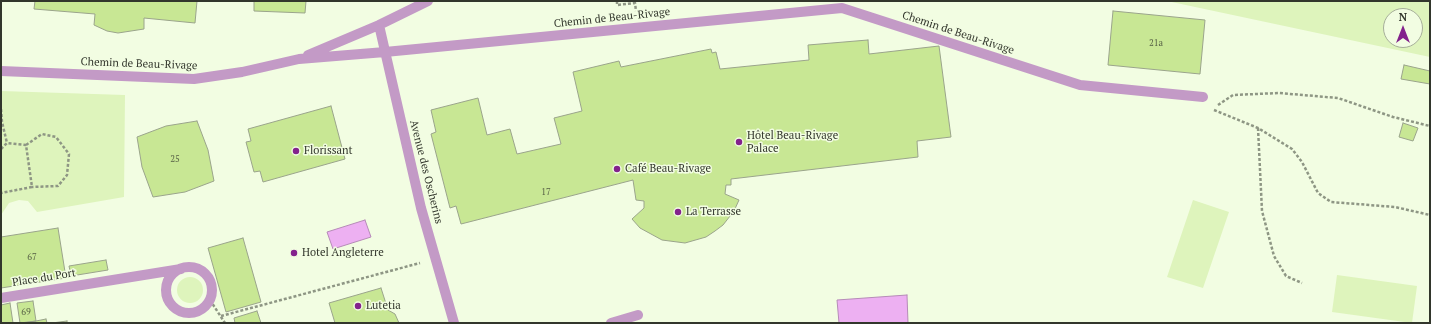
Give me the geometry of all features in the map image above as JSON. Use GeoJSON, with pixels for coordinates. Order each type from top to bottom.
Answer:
{"type":"FeatureCollection","features":[{"type":"Feature","properties":{"kind":"street","name":"Chemin de Beau-Rivage"},"geometry":{"type":"LineString","coordinates":[[1,71],[194,79],[242,72],[299,58],[379,25],[428,1]]}},
{"type":"Feature","properties":{"kind":"street","name":"Chemin de Beau-Rivage"},"geometry":{"type":"LineString","coordinates":[[299,58],[385,52],[842,8],[1080,85],[1203,97]]}},
{"type":"Feature","properties":{"kind":"street","name":"Avenue des Oscherins"},"geometry":{"type":"LineString","coordinates":[[379,25],[421,208],[454,323]]}},
{"type":"Feature","properties":{"kind":"street"},"geometry":{"type":"LineString","coordinates":[[190,268],[199,270],[206,275],[211,283],[212,292],[210,300],[204,308],[192,313],[179,311],[167,298],[166,289],[168,280],[174,273],[182,269],[190,268]]}},
{"type":"Feature","properties":{"kind":"street","name":"Place du Port"},"geometry":{"type":"LineString","coordinates":[[1,298],[182,269]]}},
{"type":"Feature","properties":{"kind":"street"},"geometry":{"type":"LineString","coordinates":[[611,323],[638,315]]}},
{"type":"Feature","properties":{"kind":"path"},"geometry":{"type":"LineString","coordinates":[[1430,126],[1393,117],[1338,98],[1280,93],[1233,96],[1212,109],[1258,128],[1292,150],[1302,162],[1318,193],[1331,202],[1395,207],[1430,214]]}},
{"type":"Feature","properties":{"kind":"path"},"geometry":{"type":"LineString","coordinates":[[1,109],[2,122],[7,143]]}},
{"type":"Feature","properties":{"kind":"path"},"geometry":{"type":"LineString","coordinates":[[1258,128],[1262,211],[1274,256],[1286,276],[1302,283]]}},
{"type":"Feature","properties":{"kind":"path"},"geometry":{"type":"LineString","coordinates":[[1,149],[7,143],[26,144],[42,134],[56,137],[69,154],[67,176],[58,186],[32,187],[1,193]]}},
{"type":"Feature","properties":{"kind":"path"},"geometry":{"type":"LineString","coordinates":[[26,144],[32,187]]}},
{"type":"Feature","properties":{"kind":"path"},"geometry":{"type":"LineString","coordinates":[[221,316],[436,258]]}},
{"type":"Feature","properties":{"kind":"path"},"geometry":{"type":"LineString","coordinates":[[210,300],[225,323]]}},
{"type":"Feature","properties":{"kind":"green space"},"geometry":{"type":"Polygon","coordinates":[[[1167,1],[1430,1],[1430,57],[1388,48],[1423,48],[1423,8],[1383,8],[1383,47],[1167,1]]]}},
{"type":"Feature","properties":{"kind":"green space"},"geometry":{"type":"Polygon","coordinates":[[[1,91],[125,95],[124,197],[37,212],[28,201],[19,200],[9,203],[1,215],[1,91]]]}},
{"type":"Feature","properties":{"kind":"green space"},"geometry":{"type":"Polygon","coordinates":[[[1193,200],[1229,212],[1203,288],[1167,277],[1193,200]]]}},
{"type":"Feature","properties":{"kind":"green space"},"geometry":{"type":"Polygon","coordinates":[[[1337,275],[1417,286],[1412,323],[1332,312],[1337,275]]]}},
{"type":"Feature","properties":{"kind":"green space"},"geometry":{"type":"Polygon","coordinates":[[[190,277],[199,281],[203,290],[199,299],[190,303],[181,299],[177,290],[181,281],[190,277]]]}},
{"type":"Feature","properties":{"kind":"shaded area"},"geometry":{"type":"Polygon","coordinates":[[[365,220],[371,237],[333,249],[327,232],[365,220]]]}},
{"type":"Feature","properties":{"kind":"shaded area"},"geometry":{"type":"Polygon","coordinates":[[[907,295],[908,323],[839,323],[837,300],[907,295]]]}},
{"type":"Feature","properties":{"kind":"building"},"geometry":{"type":"Polygon","coordinates":[[[35,1],[197,1],[195,23],[144,18],[144,29],[118,33],[107,31],[94,25],[95,14],[34,9],[35,1]]]}},
{"type":"Feature","properties":{"kind":"building"},"geometry":{"type":"Polygon","coordinates":[[[254,1],[306,1],[305,13],[254,11],[254,1]]]}},
{"type":"Feature","properties":{"kind":"building"},"geometry":{"type":"Polygon","coordinates":[[[1113,11],[1205,20],[1200,74],[1108,65],[1113,11]]]}},
{"type":"Feature","properties":{"kind":"building","name":"Hôtel Beau-Rivage Palace"},"geometry":{"type":"Polygon","coordinates":[[[868,40],[869,54],[939,46],[951,137],[917,141],[918,157],[731,179],[731,185],[726,185],[725,194],[739,200],[734,211],[723,225],[706,237],[685,243],[662,240],[640,228],[632,219],[644,208],[644,201],[636,200],[633,180],[461,224],[456,206],[450,208],[431,134],[436,132],[431,110],[478,98],[487,135],[510,129],[517,154],[561,144],[554,118],[582,111],[573,72],[619,61],[621,67],[711,49],[712,53],[716,52],[720,69],[809,60],[808,45],[868,40]]]}},
{"type":"Feature","properties":{"kind":"building"},"geometry":{"type":"Polygon","coordinates":[[[1404,65],[1430,71],[1430,84],[1401,79],[1404,65]]]}},
{"type":"Feature","properties":{"kind":"building","name":"Florissant"},"geometry":{"type":"Polygon","coordinates":[[[331,106],[345,159],[263,182],[260,171],[254,172],[246,142],[251,141],[248,129],[331,106]]]}},
{"type":"Feature","properties":{"kind":"building"},"geometry":{"type":"Polygon","coordinates":[[[197,121],[208,150],[214,181],[185,192],[153,197],[142,167],[137,137],[166,126],[197,121]]]}},
{"type":"Feature","properties":{"kind":"building"},"geometry":{"type":"Polygon","coordinates":[[[1403,123],[1418,128],[1413,141],[1399,137],[1403,123]]]}},
{"type":"Feature","properties":{"kind":"building"},"geometry":{"type":"Polygon","coordinates":[[[58,228],[66,278],[1,288],[1,237],[58,228]]]}},
{"type":"Feature","properties":{"kind":"building"},"geometry":{"type":"Polygon","coordinates":[[[243,238],[261,302],[226,312],[208,248],[243,238]]]}},
{"type":"Feature","properties":{"kind":"building"},"geometry":{"type":"Polygon","coordinates":[[[106,260],[108,270],[71,276],[69,266],[106,260]]]}},
{"type":"Feature","properties":{"kind":"building","name":"Lutetia"},"geometry":{"type":"Polygon","coordinates":[[[381,288],[388,310],[395,314],[399,323],[335,323],[329,303],[381,288]]]}},
{"type":"Feature","properties":{"kind":"building"},"geometry":{"type":"Polygon","coordinates":[[[33,301],[36,321],[20,323],[17,303],[33,301]]]}},
{"type":"Feature","properties":{"kind":"building"},"geometry":{"type":"Polygon","coordinates":[[[10,303],[13,323],[1,323],[1,305],[10,303]]]}},
{"type":"Feature","properties":{"kind":"building"},"geometry":{"type":"Polygon","coordinates":[[[257,311],[261,323],[235,323],[234,318],[257,311]]]}},
{"type":"Feature","properties":{"kind":"building"},"geometry":{"type":"Polygon","coordinates":[[[46,319],[47,323],[24,323],[36,321],[46,319]]]}},
{"type":"Feature","properties":{"kind":"building"},"geometry":{"type":"Polygon","coordinates":[[[67,321],[67,323],[52,323],[67,321]]]}},
{"type":"Feature","properties":{"kind":"place","name":"Hôtel Beau-Rivage Palace"},"geometry":{"type":"Point","coordinates":[739,142]}},
{"type":"Feature","properties":{"kind":"place","name":"Florissant"},"geometry":{"type":"Point","coordinates":[296,151]}},
{"type":"Feature","properties":{"kind":"place","name":"Café Beau-Rivage"},"geometry":{"type":"Point","coordinates":[617,169]}},
{"type":"Feature","properties":{"kind":"place","name":"La Terrasse"},"geometry":{"type":"Point","coordinates":[678,212]}},
{"type":"Feature","properties":{"kind":"place","name":"Hotel Angleterre"},"geometry":{"type":"Point","coordinates":[294,253]}},
{"type":"Feature","properties":{"kind":"place","name":"Lutetia"},"geometry":{"type":"Point","coordinates":[358,306]}}]}
